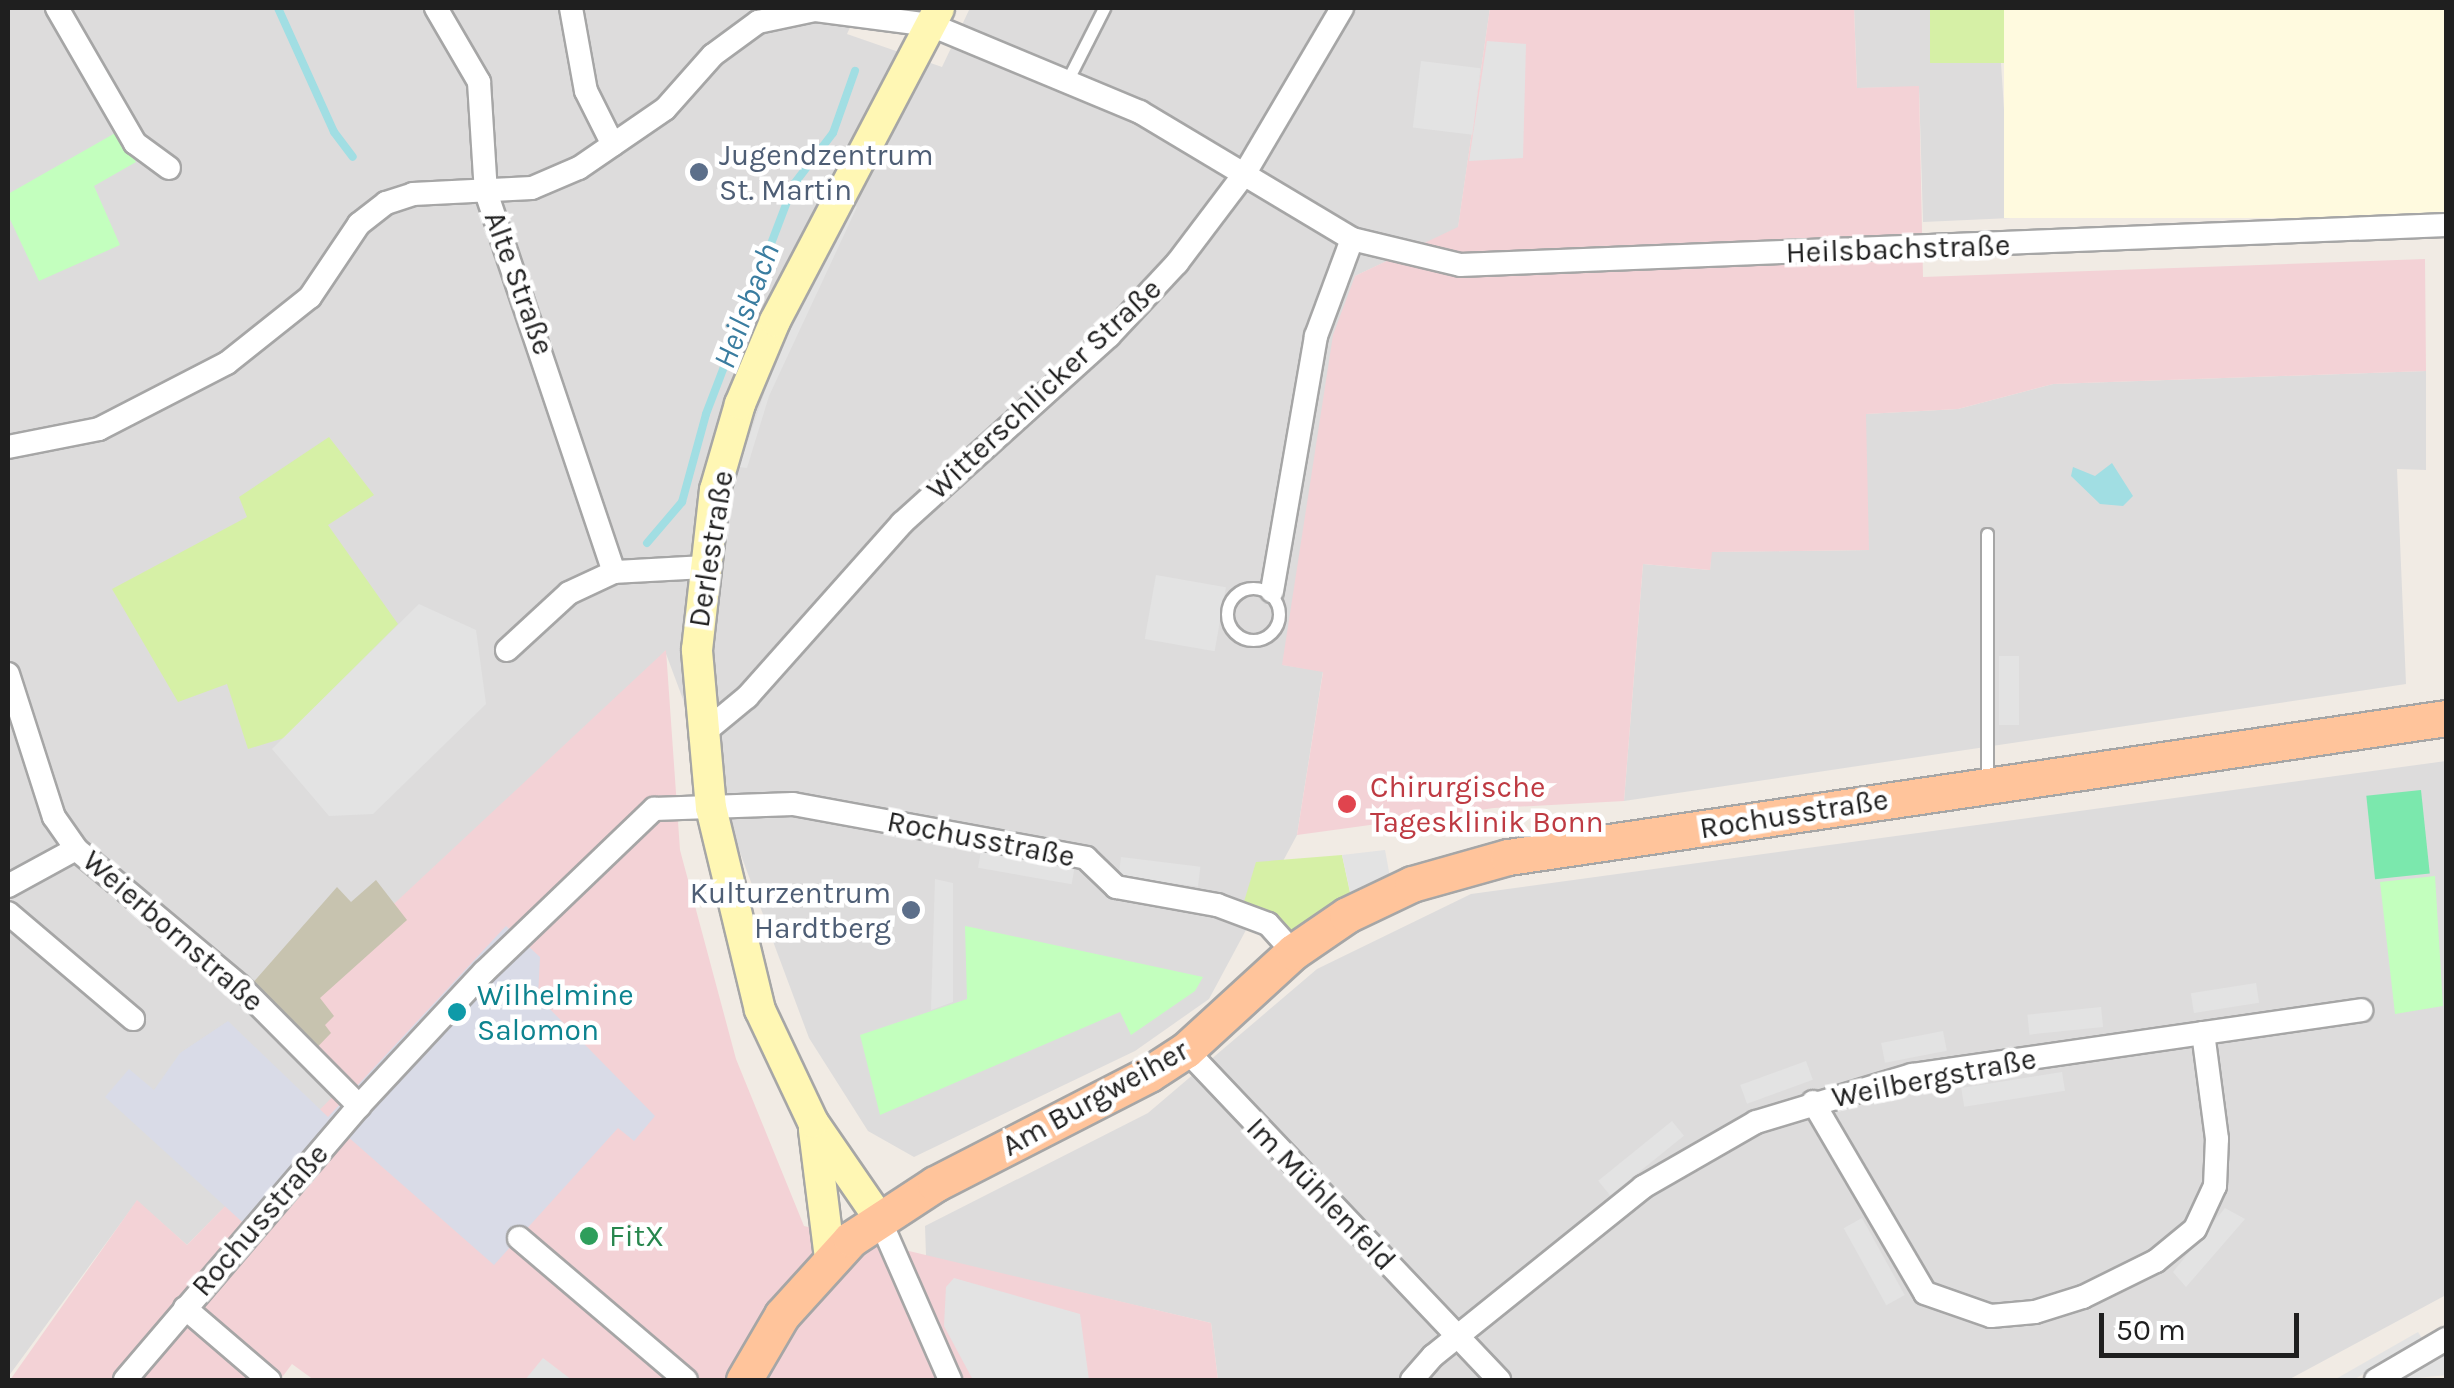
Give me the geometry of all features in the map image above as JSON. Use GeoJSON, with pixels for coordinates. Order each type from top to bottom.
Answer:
{"type":"FeatureCollection","features":[{"type":"Feature","properties":{"kind":"main road","name":"Rochusstraße"},"geometry":{"type":"LineString","coordinates":[[1293,952],[1347,915],[1412,884],[1508,857],[2446,718]]}},
{"type":"Feature","properties":{"kind":"main road","name":"Am Burgweiher"},"geometry":{"type":"LineString","coordinates":[[744,1380],[782,1315],[830,1259],[879,1218],[1186,1050],[1293,952]]}},
{"type":"Feature","properties":{"kind":"street"},"geometry":{"type":"LineString","coordinates":[[57,8],[135,142],[169,168]]}},
{"type":"Feature","properties":{"kind":"street"},"geometry":{"type":"LineString","coordinates":[[436,8],[478,82],[486,192]]}},
{"type":"Feature","properties":{"kind":"street"},"geometry":{"type":"LineString","coordinates":[[571,8],[586,91],[613,145]]}},
{"type":"Feature","properties":{"kind":"street","name":"Witterschlicker Straße"},"geometry":{"type":"LineString","coordinates":[[702,735],[747,697],[944,481],[1109,336],[1177,263],[1245,173],[1342,8]]}},
{"type":"Feature","properties":{"kind":"street","name":"Heilsbachstraße"},"geometry":{"type":"LineString","coordinates":[[486,192],[532,188],[613,145],[666,108],[713,54],[758,22],[815,10],[935,16],[1140,112],[1352,239],[1416,258],[1494,266],[2446,225]]}},
{"type":"Feature","properties":{"kind":"street","name":"Derlestraße"},"geometry":{"type":"LineString","coordinates":[[879,1218],[813,1122],[760,1010],[711,808],[696,650],[703,567],[720,472],[775,321],[935,16]]}},
{"type":"Feature","properties":{"kind":"street","name":"Alte Straße"},"geometry":{"type":"LineString","coordinates":[[8,447],[99,429],[228,363],[310,296],[359,224],[386,203],[414,194],[486,192],[614,572]]}},
{"type":"Feature","properties":{"kind":"street"},"geometry":{"type":"LineString","coordinates":[[1272,590],[1316,336],[1352,239]]}},
{"type":"Feature","properties":{"kind":"street"},"geometry":{"type":"LineString","coordinates":[[507,650],[569,592],[614,572],[703,567]]}},
{"type":"Feature","properties":{"kind":"street","name":"Weierbornstraße"},"geometry":{"type":"LineString","coordinates":[[8,674],[15,729],[54,817],[76,849],[242,987],[359,1106]]}},
{"type":"Feature","properties":{"kind":"street","name":"Rochusstraße"},"geometry":{"type":"LineString","coordinates":[[125,1380],[359,1106],[484,972],[654,809],[793,804],[1086,858],[1116,887],[1217,906],[1268,924],[1293,952]]}},
{"type":"Feature","properties":{"kind":"street"},"geometry":{"type":"LineString","coordinates":[[8,886],[76,849]]}},
{"type":"Feature","properties":{"kind":"street"},"geometry":{"type":"LineString","coordinates":[[8,912],[133,1020]]}},
{"type":"Feature","properties":{"kind":"street","name":"Weilbergstraße"},"geometry":{"type":"LineString","coordinates":[[1457,1337],[1588,1228],[1701,1148],[1813,1102],[1912,1075],[2361,1010]]}},
{"type":"Feature","properties":{"kind":"street"},"geometry":{"type":"LineString","coordinates":[[1813,1102],[1925,1293],[1950,1307],[1991,1316],[2035,1312],[2084,1297],[2156,1261],[2195,1228],[2214,1186],[2217,1139],[2203,1033]]}},
{"type":"Feature","properties":{"kind":"street","name":"Im Mühlenfeld"},"geometry":{"type":"LineString","coordinates":[[1186,1050],[1499,1380]]}},
{"type":"Feature","properties":{"kind":"street","name":"Derlestraße"},"geometry":{"type":"LineString","coordinates":[[813,1122],[830,1259]]}},
{"type":"Feature","properties":{"kind":"street"},"geometry":{"type":"LineString","coordinates":[[879,1218],[950,1380]]}},
{"type":"Feature","properties":{"kind":"street"},"geometry":{"type":"LineString","coordinates":[[519,1238],[686,1380]]}},
{"type":"Feature","properties":{"kind":"street"},"geometry":{"type":"LineString","coordinates":[[184,1308],[269,1380]]}},
{"type":"Feature","properties":{"kind":"street"},"geometry":{"type":"LineString","coordinates":[[1412,1380],[1457,1337]]}},
{"type":"Feature","properties":{"kind":"street"},"geometry":{"type":"LineString","coordinates":[[2376,1380],[2446,1339]]}},
{"type":"Feature","properties":{"kind":"lane"},"geometry":{"type":"LineString","coordinates":[[1067,81],[1104,8]]}},
{"type":"Feature","properties":{"kind":"lane"},"geometry":{"type":"LineString","coordinates":[[1987,534],[1987,784]]}},
{"type":"Feature","properties":{"kind":"lane"},"geometry":{"type":"LineString","coordinates":[[1252,588],[1272,590],[1275,629],[1250,641],[1236,636],[1226,619],[1232,598],[1252,588]]}},
{"type":"Feature","properties":{"kind":"shaded area"},"geometry":{"type":"Polygon","coordinates":[[[8,8],[859,8],[847,34],[942,67],[970,8],[1490,8],[1458,228],[1355,276],[1283,665],[1323,671],[1297,835],[1209,999],[1135,1051],[914,1157],[868,1131],[809,1038],[665,651],[346,1084],[187,1245],[137,1201],[8,1377],[8,8]]]}},
{"type":"Feature","properties":{"kind":"shaded area"},"geometry":{"type":"Polygon","coordinates":[[[1490,8],[1854,8],[1857,88],[1919,86],[1923,277],[2425,259],[2426,371],[2053,384],[1958,409],[1866,414],[1869,550],[1712,552],[1710,570],[1643,564],[1624,801],[1494,808],[1297,835],[1323,672],[1282,665],[1333,335],[1355,276],[1458,227],[1490,8]]]}},
{"type":"Feature","properties":{"kind":"shaded area"},"geometry":{"type":"Polygon","coordinates":[[[1854,8],[1930,8],[1932,63],[2001,63],[2011,218],[1923,222],[1919,87],[1857,88],[1854,8]]]}},
{"type":"Feature","properties":{"kind":"shaded area"},"geometry":{"type":"Polygon","coordinates":[[[2004,8],[2446,8],[2446,218],[2004,218],[2004,8]]]}},
{"type":"Feature","properties":{"kind":"shaded area"},"geometry":{"type":"Polygon","coordinates":[[[1487,41],[1526,44],[1523,158],[1469,161],[1487,41]]]}},
{"type":"Feature","properties":{"kind":"shaded area"},"geometry":{"type":"Polygon","coordinates":[[[1421,61],[1481,68],[1472,135],[1413,128],[1421,61]]]}},
{"type":"Feature","properties":{"kind":"shaded area"},"geometry":{"type":"Polygon","coordinates":[[[850,203],[857,207],[769,396],[747,468],[739,467],[782,341],[850,203]]]}},
{"type":"Feature","properties":{"kind":"shaded area"},"geometry":{"type":"Polygon","coordinates":[[[2426,371],[2426,470],[2397,469],[2406,684],[1624,801],[1643,564],[1710,570],[1711,552],[1868,550],[1865,414],[1958,409],[2053,384],[2426,371]]]}},
{"type":"Feature","properties":{"kind":"shaded area"},"geometry":{"type":"Polygon","coordinates":[[[1156,575],[1226,587],[1215,651],[1145,639],[1156,575]]]}},
{"type":"Feature","properties":{"kind":"shaded area"},"geometry":{"type":"Polygon","coordinates":[[[419,604],[476,630],[486,704],[373,814],[329,816],[272,749],[419,604]]]}},
{"type":"Feature","properties":{"kind":"shaded area"},"geometry":{"type":"Polygon","coordinates":[[[666,650],[680,850],[736,1059],[804,1226],[1211,1323],[1218,1380],[314,1380],[292,1364],[280,1380],[10,1380],[137,1200],[187,1245],[345,1084],[276,1014],[666,650]]]}},
{"type":"Feature","properties":{"kind":"shaded area"},"geometry":{"type":"Polygon","coordinates":[[[1999,656],[2019,656],[2019,725],[1999,725],[1999,656]]]}},
{"type":"Feature","properties":{"kind":"shaded area"},"geometry":{"type":"Polygon","coordinates":[[[2446,761],[2446,1295],[2288,1380],[1218,1380],[1211,1323],[926,1256],[925,1226],[1148,1113],[1317,969],[1471,894],[2446,761]]]}},
{"type":"Feature","properties":{"kind":"shaded area"},"geometry":{"type":"Polygon","coordinates":[[[1385,850],[1390,877],[1351,896],[1342,855],[1385,850]]]}},
{"type":"Feature","properties":{"kind":"shaded area"},"geometry":{"type":"Polygon","coordinates":[[[981,851],[1075,867],[1072,884],[978,868],[981,851]]]}},
{"type":"Feature","properties":{"kind":"shaded area"},"geometry":{"type":"Polygon","coordinates":[[[1121,857],[1200,867],[1198,887],[1119,877],[1121,857]]]}},
{"type":"Feature","properties":{"kind":"shaded area"},"geometry":{"type":"Polygon","coordinates":[[[935,879],[953,883],[953,1002],[931,1010],[935,879]]]}},
{"type":"Feature","properties":{"kind":"shaded area"},"geometry":{"type":"Polygon","coordinates":[[[376,880],[407,920],[320,998],[334,1016],[325,1025],[331,1033],[306,1059],[243,994],[337,887],[351,902],[376,880]]]}},
{"type":"Feature","properties":{"kind":"shaded area"},"geometry":{"type":"Polygon","coordinates":[[[506,926],[540,957],[538,997],[655,1116],[634,1141],[618,1128],[494,1265],[339,1129],[251,1230],[105,1097],[129,1069],[154,1090],[180,1053],[228,1021],[328,1117],[506,926]]]}},
{"type":"Feature","properties":{"kind":"shaded area"},"geometry":{"type":"Polygon","coordinates":[[[2256,983],[2259,1003],[2194,1013],[2191,993],[2256,983]]]}},
{"type":"Feature","properties":{"kind":"shaded area"},"geometry":{"type":"Polygon","coordinates":[[[2101,1007],[2103,1027],[2029,1035],[2027,1015],[2101,1007]]]}},
{"type":"Feature","properties":{"kind":"shaded area"},"geometry":{"type":"Polygon","coordinates":[[[1943,1031],[1947,1051],[1885,1063],[1881,1043],[1943,1031]]]}},
{"type":"Feature","properties":{"kind":"shaded area"},"geometry":{"type":"Polygon","coordinates":[[[1806,1061],[1813,1080],[1747,1104],[1740,1085],[1806,1061]]]}},
{"type":"Feature","properties":{"kind":"shaded area"},"geometry":{"type":"Polygon","coordinates":[[[2062,1072],[2065,1091],[1964,1107],[1961,1088],[2062,1072]]]}},
{"type":"Feature","properties":{"kind":"shaded area"},"geometry":{"type":"Polygon","coordinates":[[[1672,1121],[1684,1136],[1610,1196],[1598,1181],[1672,1121]]]}},
{"type":"Feature","properties":{"kind":"shaded area"},"geometry":{"type":"Polygon","coordinates":[[[2225,1208],[2245,1219],[2186,1287],[2173,1272],[2225,1208]]]}},
{"type":"Feature","properties":{"kind":"shaded area"},"geometry":{"type":"Polygon","coordinates":[[[1862,1218],[1905,1295],[1886,1305],[1844,1228],[1862,1218]]]}},
{"type":"Feature","properties":{"kind":"shaded area"},"geometry":{"type":"Polygon","coordinates":[[[954,1278],[1080,1314],[1089,1380],[973,1380],[944,1326],[946,1287],[954,1278]]]}},
{"type":"Feature","properties":{"kind":"shaded area"},"geometry":{"type":"Polygon","coordinates":[[[2418,1332],[2423,1340],[2353,1380],[2334,1380],[2418,1332]]]}},
{"type":"Feature","properties":{"kind":"shaded area"},"geometry":{"type":"Polygon","coordinates":[[[2446,1353],[2446,1375],[2399,1380],[2446,1353]]]}},
{"type":"Feature","properties":{"kind":"shaded area"},"geometry":{"type":"Polygon","coordinates":[[[543,1358],[572,1380],[525,1380],[543,1358]]]}},
{"type":"Feature","properties":{"kind":"green space"},"geometry":{"type":"Polygon","coordinates":[[[1930,8],[2004,8],[2004,63],[1930,63],[1930,8]]]}},
{"type":"Feature","properties":{"kind":"green space"},"geometry":{"type":"Polygon","coordinates":[[[117,132],[136,162],[94,186],[120,245],[39,281],[8,215],[8,194],[117,132]]]}},
{"type":"Feature","properties":{"kind":"green space"},"geometry":{"type":"Polygon","coordinates":[[[329,437],[374,495],[328,525],[398,624],[284,738],[248,749],[227,684],[178,702],[112,589],[247,517],[239,497],[329,437]]]}},
{"type":"Feature","properties":{"kind":"green space"},"geometry":{"type":"Polygon","coordinates":[[[2421,790],[2430,874],[2375,879],[2366,796],[2421,790]]]}},
{"type":"Feature","properties":{"kind":"green space"},"geometry":{"type":"Polygon","coordinates":[[[1342,855],[1352,902],[1292,938],[1243,905],[1256,862],[1342,855]]]}},
{"type":"Feature","properties":{"kind":"green space"},"geometry":{"type":"Polygon","coordinates":[[[2435,876],[2443,1006],[2395,1014],[2380,882],[2435,876]]]}},
{"type":"Feature","properties":{"kind":"green space"},"geometry":{"type":"Polygon","coordinates":[[[965,926],[1203,977],[1195,991],[1131,1035],[1120,1012],[880,1115],[860,1035],[967,999],[965,926]]]}},
{"type":"Feature","properties":{"kind":"water"},"geometry":{"type":"Polygon","coordinates":[[[2112,463],[2133,496],[2123,506],[2100,504],[2071,476],[2073,467],[2095,476],[2112,463]]]}},
{"type":"Feature","properties":{"kind":"waterway"},"geometry":{"type":"LineString","coordinates":[[278,8],[334,132],[353,157]]}},
{"type":"Feature","properties":{"kind":"waterway","name":"Heilsbach"},"geometry":{"type":"LineString","coordinates":[[647,543],[682,502],[706,414],[794,184],[833,133],[855,71]]}},
{"type":"Feature","properties":{"kind":"place","name":"Jugendzentrum St. Martin"},"geometry":{"type":"Point","coordinates":[699,172]}},
{"type":"Feature","properties":{"kind":"place","name":"Chirurgische Tagesklinik Bonn"},"geometry":{"type":"Point","coordinates":[1347,804]}},
{"type":"Feature","properties":{"kind":"place","name":"Kulturzentrum Hardtberg"},"geometry":{"type":"Point","coordinates":[911,910]}},
{"type":"Feature","properties":{"kind":"place","name":"Wilhelmine Salomon"},"geometry":{"type":"Point","coordinates":[457,1012]}},
{"type":"Feature","properties":{"kind":"place","name":"FitX"},"geometry":{"type":"Point","coordinates":[589,1236]}}]}
